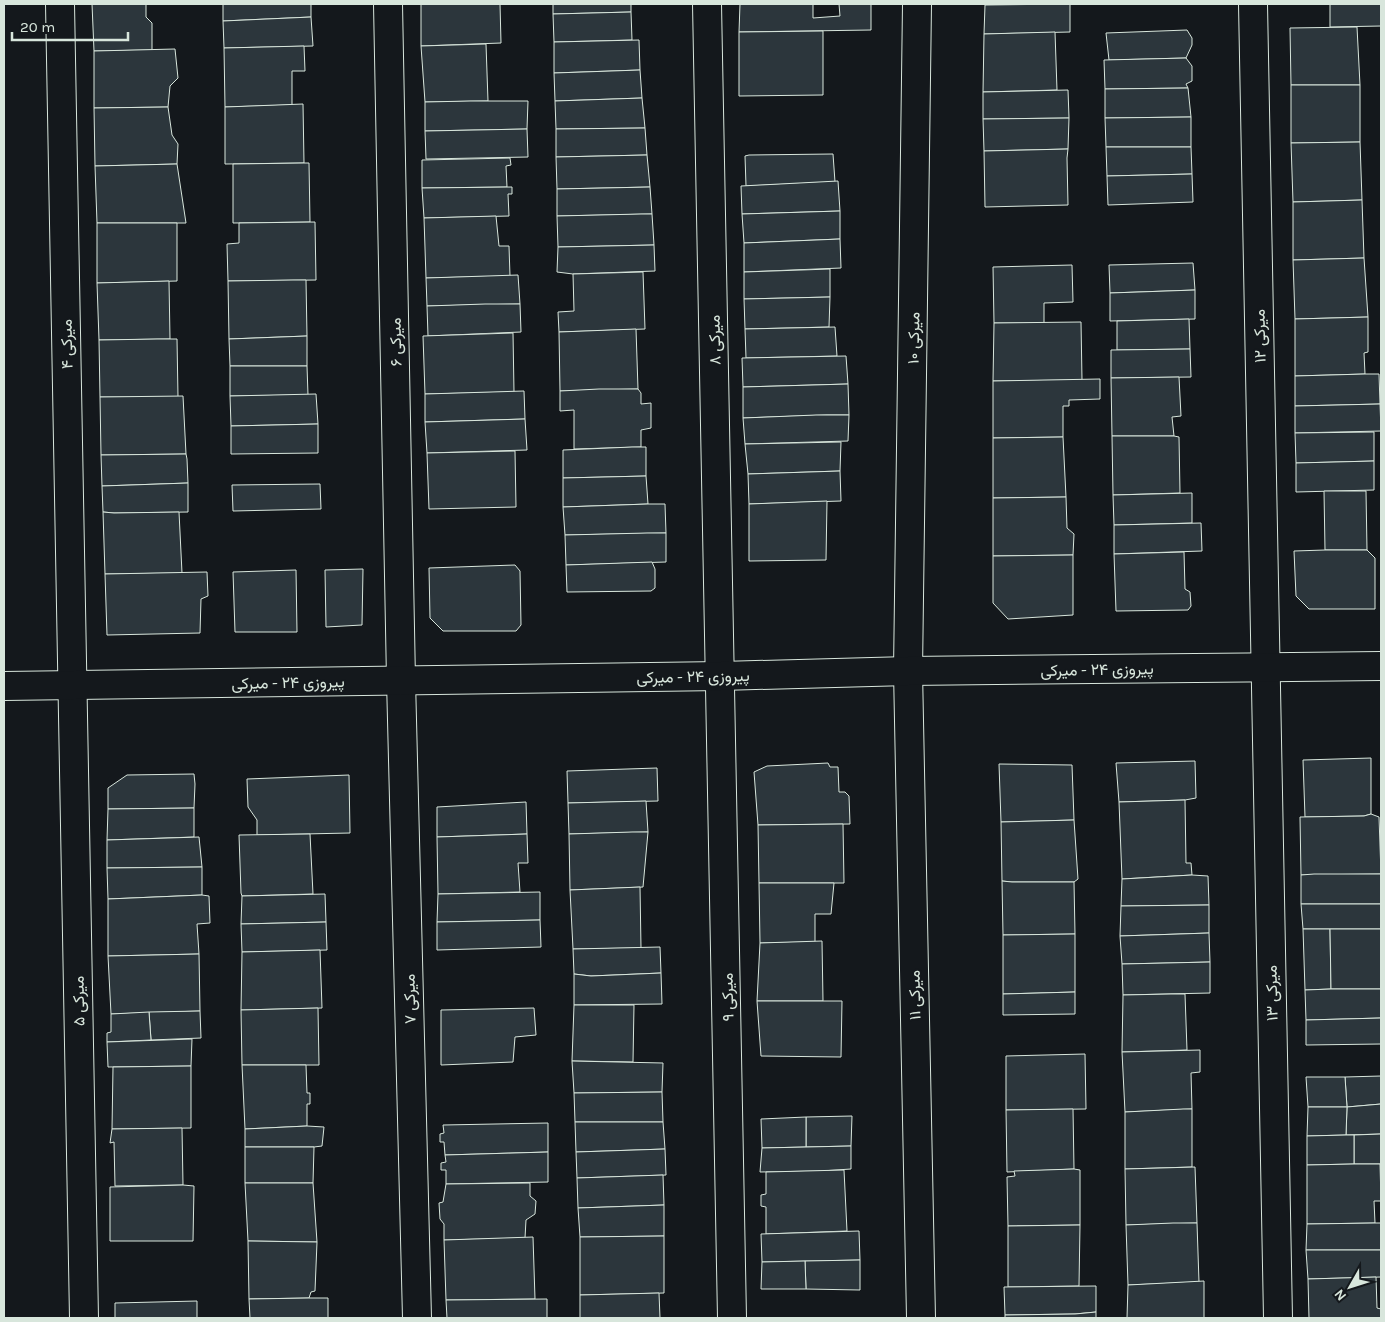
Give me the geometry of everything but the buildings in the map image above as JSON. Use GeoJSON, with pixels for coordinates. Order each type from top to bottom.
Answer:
{"type":"FeatureCollection","features":[{"type":"Feature","properties":{"kind":"street","name":"میرکی ۴"},"geometry":{"type":"LineString","coordinates":[[60,4],[72,685]]}},
{"type":"Feature","properties":{"kind":"street","name":"میرکی ۶"},"geometry":{"type":"LineString","coordinates":[[388,4],[401,680]]}},
{"type":"Feature","properties":{"kind":"street","name":"میرکی ۸"},"geometry":{"type":"LineString","coordinates":[[707,4],[721,676]]}},
{"type":"Feature","properties":{"kind":"street","name":"میرکی ۱۰"},"geometry":{"type":"LineString","coordinates":[[908,672],[917,4]]}},
{"type":"Feature","properties":{"kind":"street","name":"میرکی ۱۲"},"geometry":{"type":"LineString","coordinates":[[1253,4],[1265,668]]}},
{"type":"Feature","properties":{"kind":"street","name":"پیروزی ۲۴ - میرکی"},"geometry":{"type":"LineString","coordinates":[[4,686],[1381,666]]}},
{"type":"Feature","properties":{"kind":"street","name":"میرکی ۱۳"},"geometry":{"type":"LineString","coordinates":[[1265,668],[1278,1318]]}},
{"type":"Feature","properties":{"kind":"street","name":"میرکی ۱۱"},"geometry":{"type":"LineString","coordinates":[[908,672],[921,1318]]}},
{"type":"Feature","properties":{"kind":"street","name":"میرکی ۹"},"geometry":{"type":"LineString","coordinates":[[721,676],[732,1318]]}},
{"type":"Feature","properties":{"kind":"street","name":"میرکی ۷"},"geometry":{"type":"LineString","coordinates":[[401,680],[417,1318]]}},
{"type":"Feature","properties":{"kind":"street","name":"میرکی ۵"},"geometry":{"type":"LineString","coordinates":[[72,685],[84,1318]]}}]}
